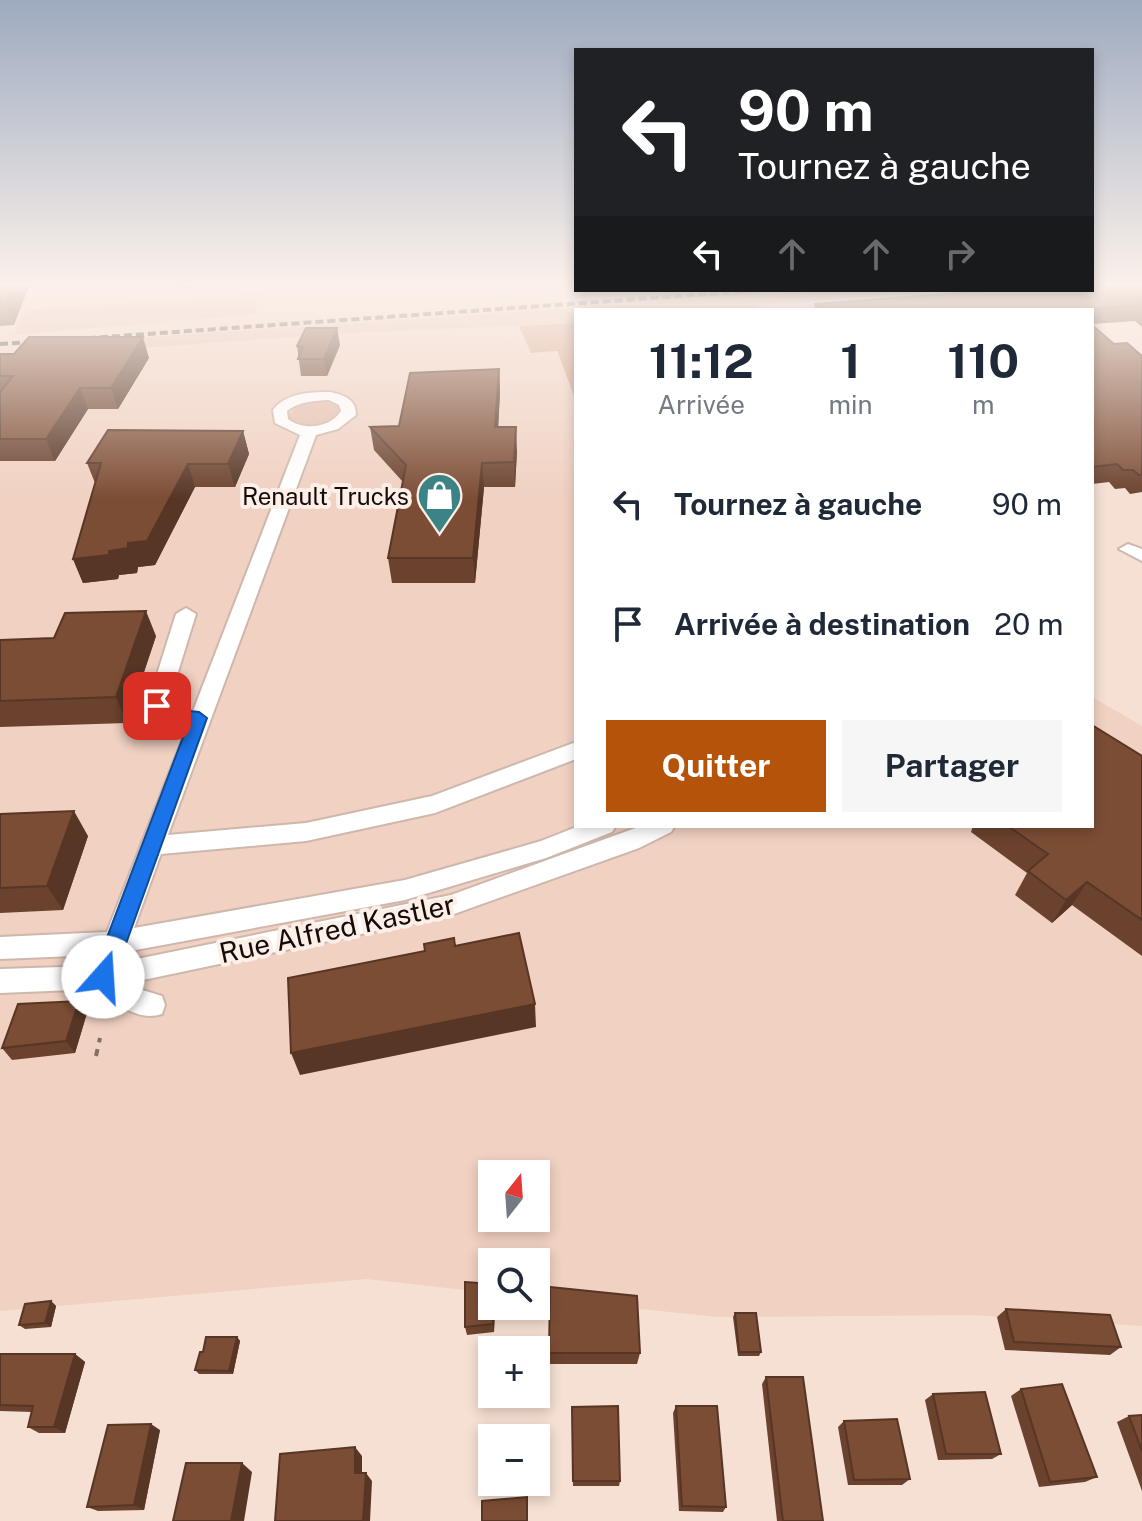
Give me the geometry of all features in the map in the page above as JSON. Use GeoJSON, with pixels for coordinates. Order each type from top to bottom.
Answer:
{"type":"FeatureCollection","features":[{"type":"Feature","properties":{"kind":"street"},"geometry":{"type":"LineString","coordinates":[[152,1005],[128,998],[103,977],[310,430]]}},
{"type":"Feature","properties":{"kind":"street"},"geometry":{"type":"LineString","coordinates":[[186,614],[157,706],[163,714],[175,718],[199,718]]}},
{"type":"Feature","properties":{"kind":"street"},"geometry":{"type":"LineString","coordinates":[[151,846],[306,832],[435,804],[574,751]]}},
{"type":"Feature","properties":{"kind":"street","name":"Rue Alfred Kastler"},"geometry":{"type":"LineString","coordinates":[[1,948],[114,943],[405,890],[546,849],[599,828]]}},
{"type":"Feature","properties":{"kind":"street","name":"Rue Alfred Kastler"},"geometry":{"type":"LineString","coordinates":[[0,981],[103,977],[451,905],[631,841],[659,828]]}},
{"type":"Feature","properties":{"kind":"street"},"geometry":{"type":"LineString","coordinates":[[0,981],[1,948]]}},
{"type":"Feature","properties":{"kind":"path"},"geometry":{"type":"LineString","coordinates":[[96,1056],[100,1038]]}},
{"type":"Feature","properties":{"kind":"shaded area"},"geometry":{"type":"Polygon","coordinates":[[[0,357],[558,357],[574,396],[574,828],[1094,828],[1094,698],[1142,726],[1142,1326],[971,1315],[718,1317],[550,1299],[550,1248],[478,1248],[478,1291],[367,1279],[0,1311],[0,357]]]}},
{"type":"Feature","properties":{"kind":"shaded area"},"geometry":{"type":"Polygon","coordinates":[[[559,357],[574,357],[574,396],[559,357]]]}},
{"type":"Feature","properties":{"kind":"shaded area"},"geometry":{"type":"Polygon","coordinates":[[[322,400],[340,407],[341,411],[331,421],[309,426],[288,417],[297,405],[322,400]]]}},
{"type":"Feature","properties":{"kind":"building"},"geometry":{"type":"Polygon","coordinates":[[[0,357],[130,357],[111,388],[80,388],[46,439],[0,439],[0,392],[13,376],[0,376],[0,357]]]}},
{"type":"Feature","properties":{"kind":"building"},"geometry":{"type":"Polygon","coordinates":[[[299,357],[325,357],[324,359],[299,357]]]}},
{"type":"Feature","properties":{"kind":"building"},"geometry":{"type":"Polygon","coordinates":[[[1094,357],[1142,357],[1142,475],[1133,470],[1123,470],[1117,464],[1094,467],[1094,357]]]}},
{"type":"Feature","properties":{"kind":"building","name":"Renault Trucks"},"geometry":{"type":"Polygon","coordinates":[[[499,369],[495,427],[516,427],[514,462],[482,463],[473,558],[388,558],[406,465],[370,427],[399,426],[410,373],[499,369]]]}},
{"type":"Feature","properties":{"kind":"building"},"geometry":{"type":"Polygon","coordinates":[[[108,430],[243,431],[228,464],[188,464],[147,541],[128,543],[128,548],[109,551],[109,555],[73,559],[101,463],[87,463],[108,430]]]}},
{"type":"Feature","properties":{"kind":"building"},"geometry":{"type":"Polygon","coordinates":[[[146,611],[116,697],[0,701],[0,640],[54,638],[65,613],[146,611]]]}},
{"type":"Feature","properties":{"kind":"building"},"geometry":{"type":"Polygon","coordinates":[[[1094,726],[1142,756],[1142,920],[1087,882],[1066,900],[1028,871],[1048,854],[1011,828],[1094,828],[1094,726]]]}},
{"type":"Feature","properties":{"kind":"building"},"geometry":{"type":"Polygon","coordinates":[[[74,811],[47,886],[0,888],[0,814],[74,811]]]}},
{"type":"Feature","properties":{"kind":"building"},"geometry":{"type":"Polygon","coordinates":[[[519,933],[535,1004],[291,1053],[288,978],[425,951],[424,944],[454,938],[455,946],[519,933]]]}},
{"type":"Feature","properties":{"kind":"building"},"geometry":{"type":"Polygon","coordinates":[[[79,1001],[66,1041],[2,1048],[18,1004],[79,1001]]]}},
{"type":"Feature","properties":{"kind":"building"},"geometry":{"type":"Polygon","coordinates":[[[465,1282],[478,1283],[478,1320],[493,1320],[493,1324],[465,1327],[465,1282]]]}},
{"type":"Feature","properties":{"kind":"building"},"geometry":{"type":"Polygon","coordinates":[[[550,1287],[637,1296],[640,1353],[550,1353],[550,1287]]]}},
{"type":"Feature","properties":{"kind":"building"},"geometry":{"type":"Polygon","coordinates":[[[51,1301],[45,1323],[19,1325],[25,1304],[51,1301]]]}},
{"type":"Feature","properties":{"kind":"building"},"geometry":{"type":"Polygon","coordinates":[[[1006,1309],[1110,1315],[1121,1347],[1014,1342],[1006,1309]]]}},
{"type":"Feature","properties":{"kind":"building"},"geometry":{"type":"Polygon","coordinates":[[[735,1313],[756,1313],[761,1352],[739,1352],[735,1313]]]}},
{"type":"Feature","properties":{"kind":"building"},"geometry":{"type":"Polygon","coordinates":[[[206,1337],[237,1337],[229,1371],[195,1370],[206,1337]]]}},
{"type":"Feature","properties":{"kind":"building"},"geometry":{"type":"Polygon","coordinates":[[[0,1354],[75,1354],[54,1427],[28,1427],[33,1406],[0,1405],[0,1354]]]}},
{"type":"Feature","properties":{"kind":"building"},"geometry":{"type":"Polygon","coordinates":[[[766,1377],[803,1377],[823,1521],[783,1521],[766,1377]]]}},
{"type":"Feature","properties":{"kind":"building"},"geometry":{"type":"Polygon","coordinates":[[[1062,1384],[1097,1477],[1050,1482],[1021,1389],[1062,1384]]]}},
{"type":"Feature","properties":{"kind":"building"},"geometry":{"type":"Polygon","coordinates":[[[985,1392],[1001,1454],[946,1454],[933,1394],[985,1392]]]}},
{"type":"Feature","properties":{"kind":"building"},"geometry":{"type":"Polygon","coordinates":[[[618,1406],[620,1481],[573,1481],[572,1407],[618,1406]]]}},
{"type":"Feature","properties":{"kind":"building"},"geometry":{"type":"Polygon","coordinates":[[[676,1406],[717,1406],[726,1507],[682,1506],[676,1406]]]}},
{"type":"Feature","properties":{"kind":"building"},"geometry":{"type":"Polygon","coordinates":[[[1142,1415],[1142,1451],[1129,1416],[1142,1415]]]}},
{"type":"Feature","properties":{"kind":"building"},"geometry":{"type":"Polygon","coordinates":[[[897,1419],[910,1479],[854,1480],[844,1421],[897,1419]]]}},
{"type":"Feature","properties":{"kind":"building"},"geometry":{"type":"Polygon","coordinates":[[[151,1424],[134,1505],[87,1507],[108,1425],[151,1424]]]}},
{"type":"Feature","properties":{"kind":"building"},"geometry":{"type":"Polygon","coordinates":[[[355,1447],[355,1473],[366,1473],[363,1521],[275,1521],[280,1454],[355,1447]]]}},
{"type":"Feature","properties":{"kind":"building"},"geometry":{"type":"Polygon","coordinates":[[[186,1463],[242,1463],[231,1521],[173,1521],[186,1463]]]}},
{"type":"Feature","properties":{"kind":"building"},"geometry":{"type":"Polygon","coordinates":[[[527,1497],[527,1521],[482,1521],[482,1501],[527,1497]]]}},
{"type":"Feature","properties":{"kind":"place","name":"Renault Trucks"},"geometry":{"type":"Point","coordinates":[440,535]}},
{"type":"Feature","properties":{"kind":"route"},"geometry":{"type":"LineString","coordinates":[[103,977],[199,718],[175,718],[163,714],[157,706]]}}]}
